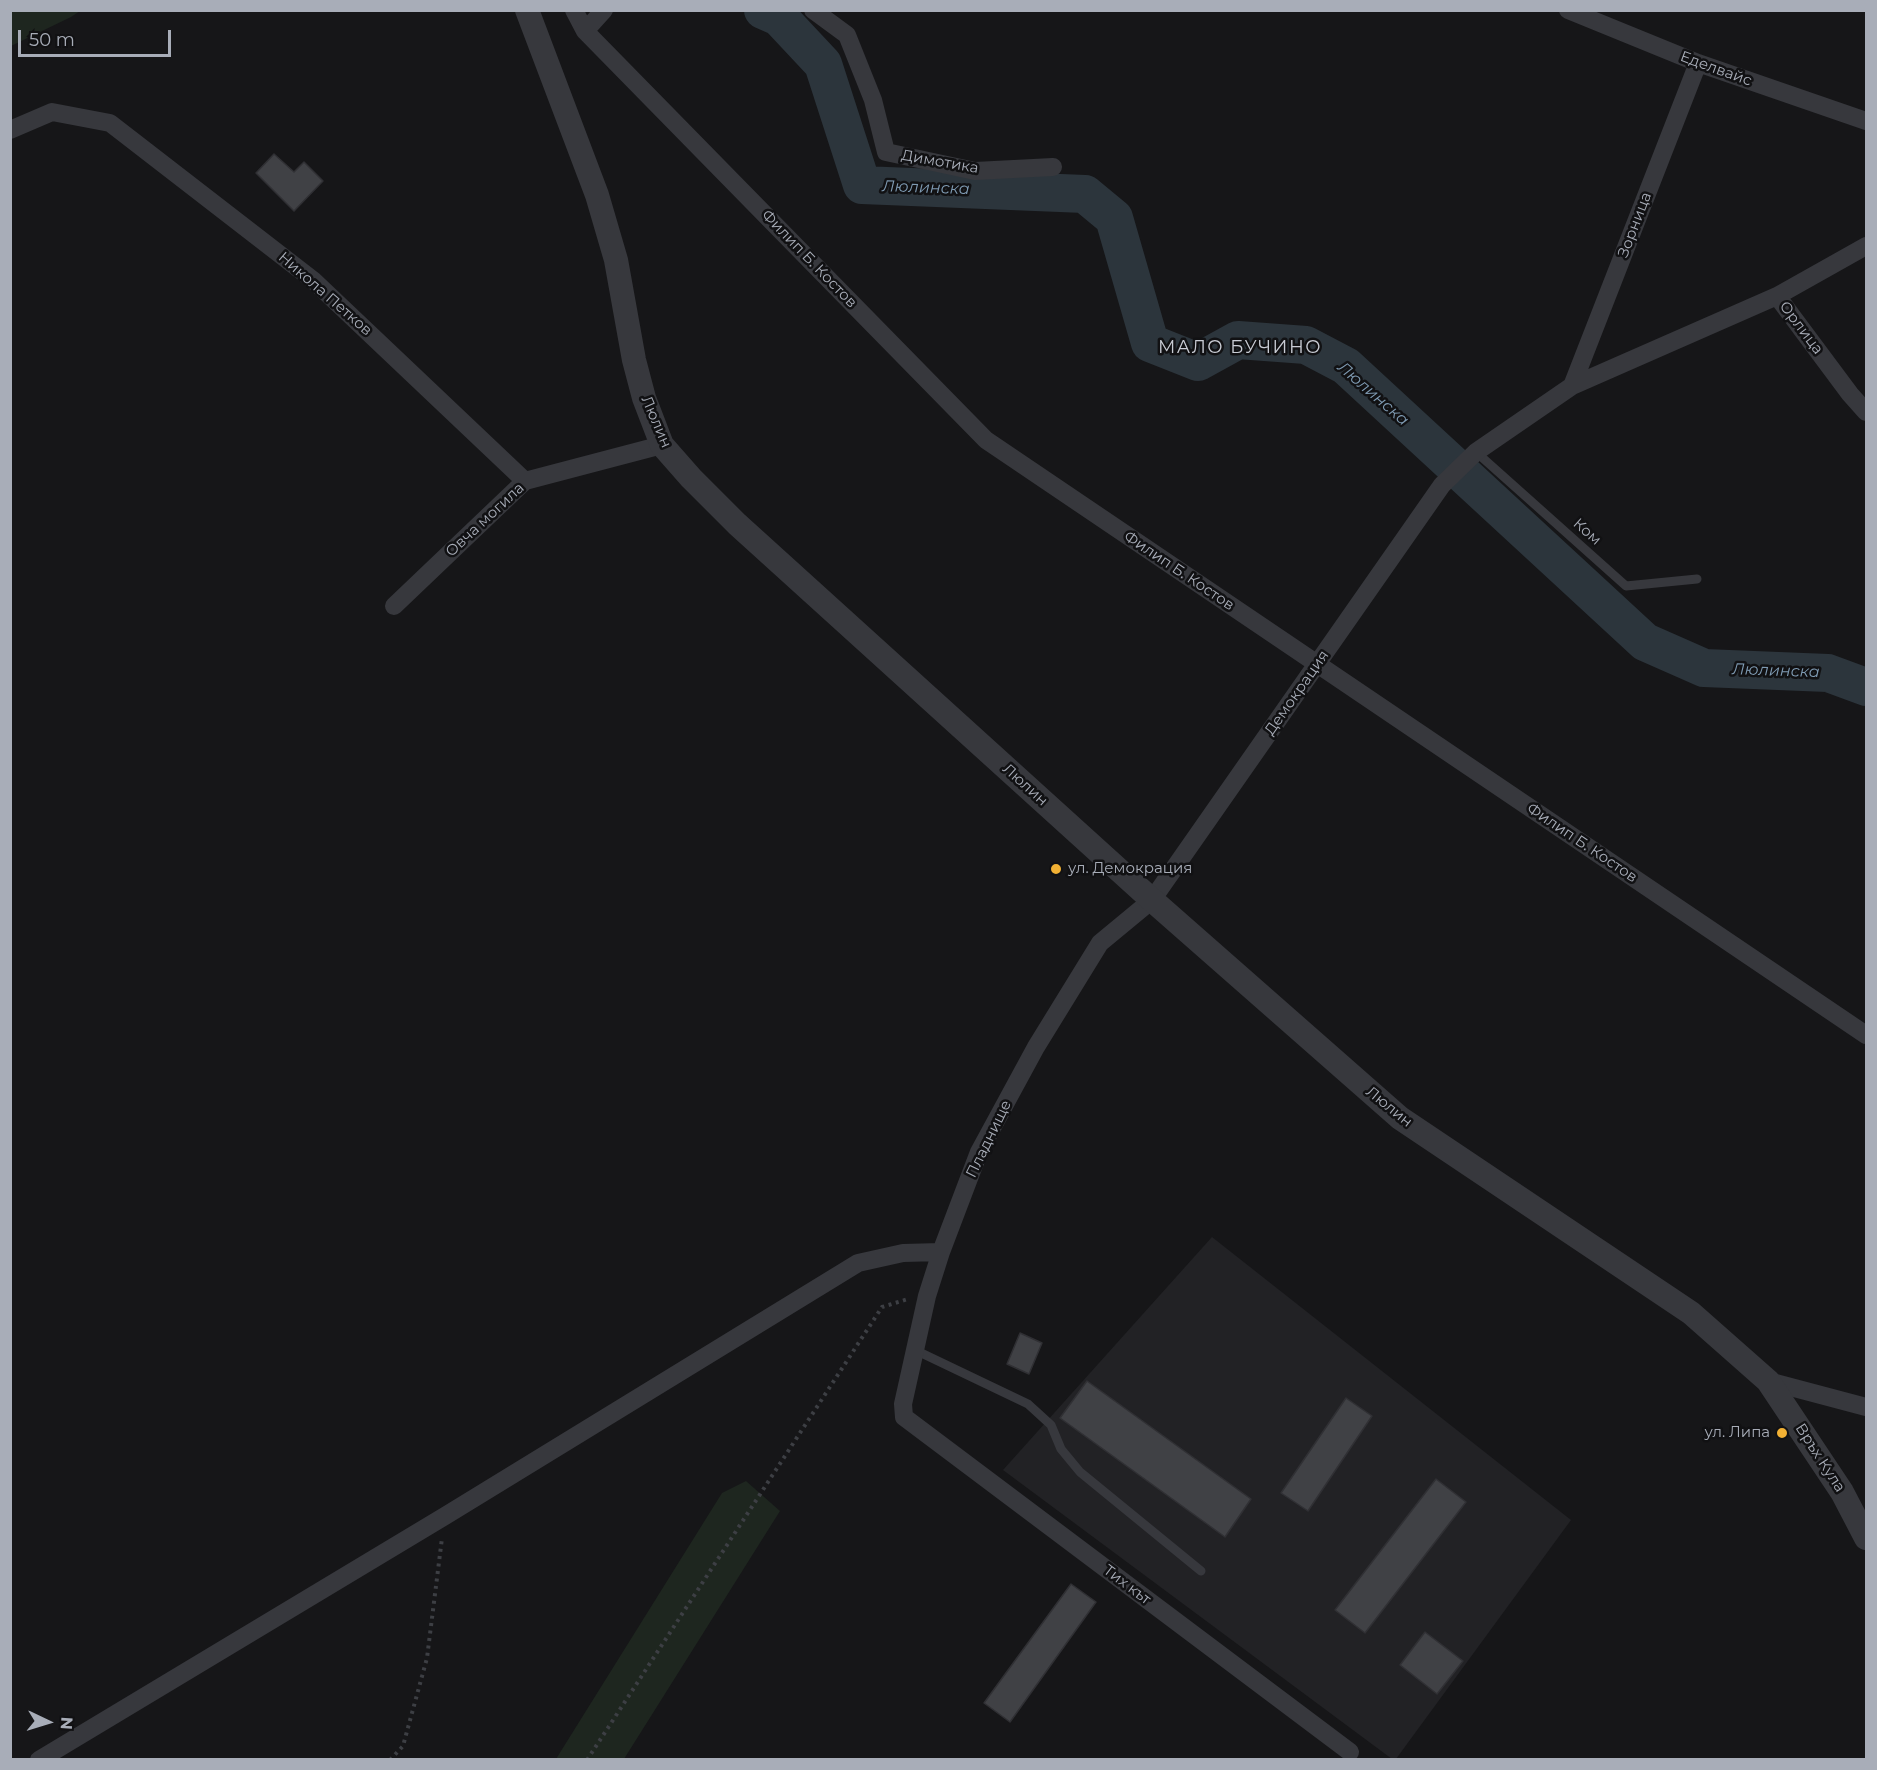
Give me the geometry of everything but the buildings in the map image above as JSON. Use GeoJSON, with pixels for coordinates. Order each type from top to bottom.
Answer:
{"type":"FeatureCollection","features":[{"type":"Feature","properties":{"kind":"street","name":"Люлин"},"geometry":{"type":"LineString","coordinates":[[527,10],[597,195],[616,260],[634,360],[644,398],[662,445],[691,478],[737,524],[1152,900],[1400,1119],[1691,1313],[1768,1381]]}},
{"type":"Feature","properties":{"kind":"street","name":"Филип Б. Костов"},"geometry":{"type":"LineString","coordinates":[[574,10],[585,31],[987,440],[1866,1035]]}},
{"type":"Feature","properties":{"kind":"street"},"geometry":{"type":"LineString","coordinates":[[585,31],[604,10]]}},
{"type":"Feature","properties":{"kind":"street","name":"Димотика"},"geometry":{"type":"LineString","coordinates":[[813,10],[847,34],[873,100],[886,152],[975,171],[1053,167]]}},
{"type":"Feature","properties":{"kind":"street","name":"Еделвайс"},"geometry":{"type":"LineString","coordinates":[[1568,10],[1698,63],[1866,122]]}},
{"type":"Feature","properties":{"kind":"street","name":"Зорница"},"geometry":{"type":"LineString","coordinates":[[1572,386],[1698,63]]}},
{"type":"Feature","properties":{"kind":"street","name":"Никола Петков"},"geometry":{"type":"LineString","coordinates":[[10,130],[52,112],[110,123],[314,280],[525,481]]}},
{"type":"Feature","properties":{"kind":"street","name":"Орлица"},"geometry":{"type":"LineString","coordinates":[[1866,246],[1777,296],[1866,412]]}},
{"type":"Feature","properties":{"kind":"street","name":"Демокрация"},"geometry":{"type":"LineString","coordinates":[[1152,900],[1442,485],[1476,452],[1572,386],[1777,296]]}},
{"type":"Feature","properties":{"kind":"street","name":"Овча могила"},"geometry":{"type":"LineString","coordinates":[[394,606],[525,481],[662,445]]}},
{"type":"Feature","properties":{"kind":"street","name":"Пладнище"},"geometry":{"type":"LineString","coordinates":[[904,1417],[903,1404],[927,1296],[979,1152],[1036,1047],[1100,943],[1152,900]]}},
{"type":"Feature","properties":{"kind":"street"},"geometry":{"type":"LineString","coordinates":[[39,1760],[445,1516],[858,1263],[903,1253],[941,1252]]}},
{"type":"Feature","properties":{"kind":"street"},"geometry":{"type":"LineString","coordinates":[[1768,1381],[1866,1407]]}},
{"type":"Feature","properties":{"kind":"street","name":"Връх Кула"},"geometry":{"type":"LineString","coordinates":[[1768,1381],[1842,1492],[1866,1538]]}},
{"type":"Feature","properties":{"kind":"street","name":"Тих кът"},"geometry":{"type":"LineString","coordinates":[[904,1417],[1350,1752]]}},
{"type":"Feature","properties":{"kind":"lane","name":"Ком"},"geometry":{"type":"LineString","coordinates":[[1476,452],[1626,586],[1697,579]]}},
{"type":"Feature","properties":{"kind":"lane"},"geometry":{"type":"LineString","coordinates":[[915,1350],[1028,1404],[1051,1425],[1061,1449],[1080,1472],[1201,1571]]}},
{"type":"Feature","properties":{"kind":"path"},"geometry":{"type":"LineString","coordinates":[[587,1760],[882,1307],[901,1299],[927,1296]]}},
{"type":"Feature","properties":{"kind":"path"},"geometry":{"type":"LineString","coordinates":[[390,1760],[403,1746],[427,1658],[445,1516]]}},
{"type":"Feature","properties":{"kind":"shaded area"},"geometry":{"type":"Polygon","coordinates":[[[11,10],[80,11],[11,46],[11,10]]]}},
{"type":"Feature","properties":{"kind":"shaded area"},"geometry":{"type":"Polygon","coordinates":[[[1212,1237],[1571,1520],[1396,1759],[1392,1759],[1003,1470],[1212,1237]]]}},
{"type":"Feature","properties":{"kind":"shaded area"},"geometry":{"type":"Polygon","coordinates":[[[746,1481],[780,1511],[624,1759],[556,1759],[722,1493],[746,1481]]]}},
{"type":"Feature","properties":{"kind":"waterway","name":"Люлинска"},"geometry":{"type":"LineString","coordinates":[[763,10],[779,17],[823,64],[862,185],[1085,194],[1114,218],[1150,343],[1198,362],[1238,340],[1306,345],[1346,366],[1645,642],[1704,668],[1828,673],[1866,687]]}},
{"type":"Feature","properties":{"kind":"place","name":"ул. Демокрация"},"geometry":{"type":"Point","coordinates":[1056,869]}},
{"type":"Feature","properties":{"kind":"place","name":"ул. Липа"},"geometry":{"type":"Point","coordinates":[1782,1433]}},
{"type":"Feature","properties":{"kind":"district","name":"МАЛО БУЧИНО"},"geometry":{"type":"Point","coordinates":[1240,348]}}]}
